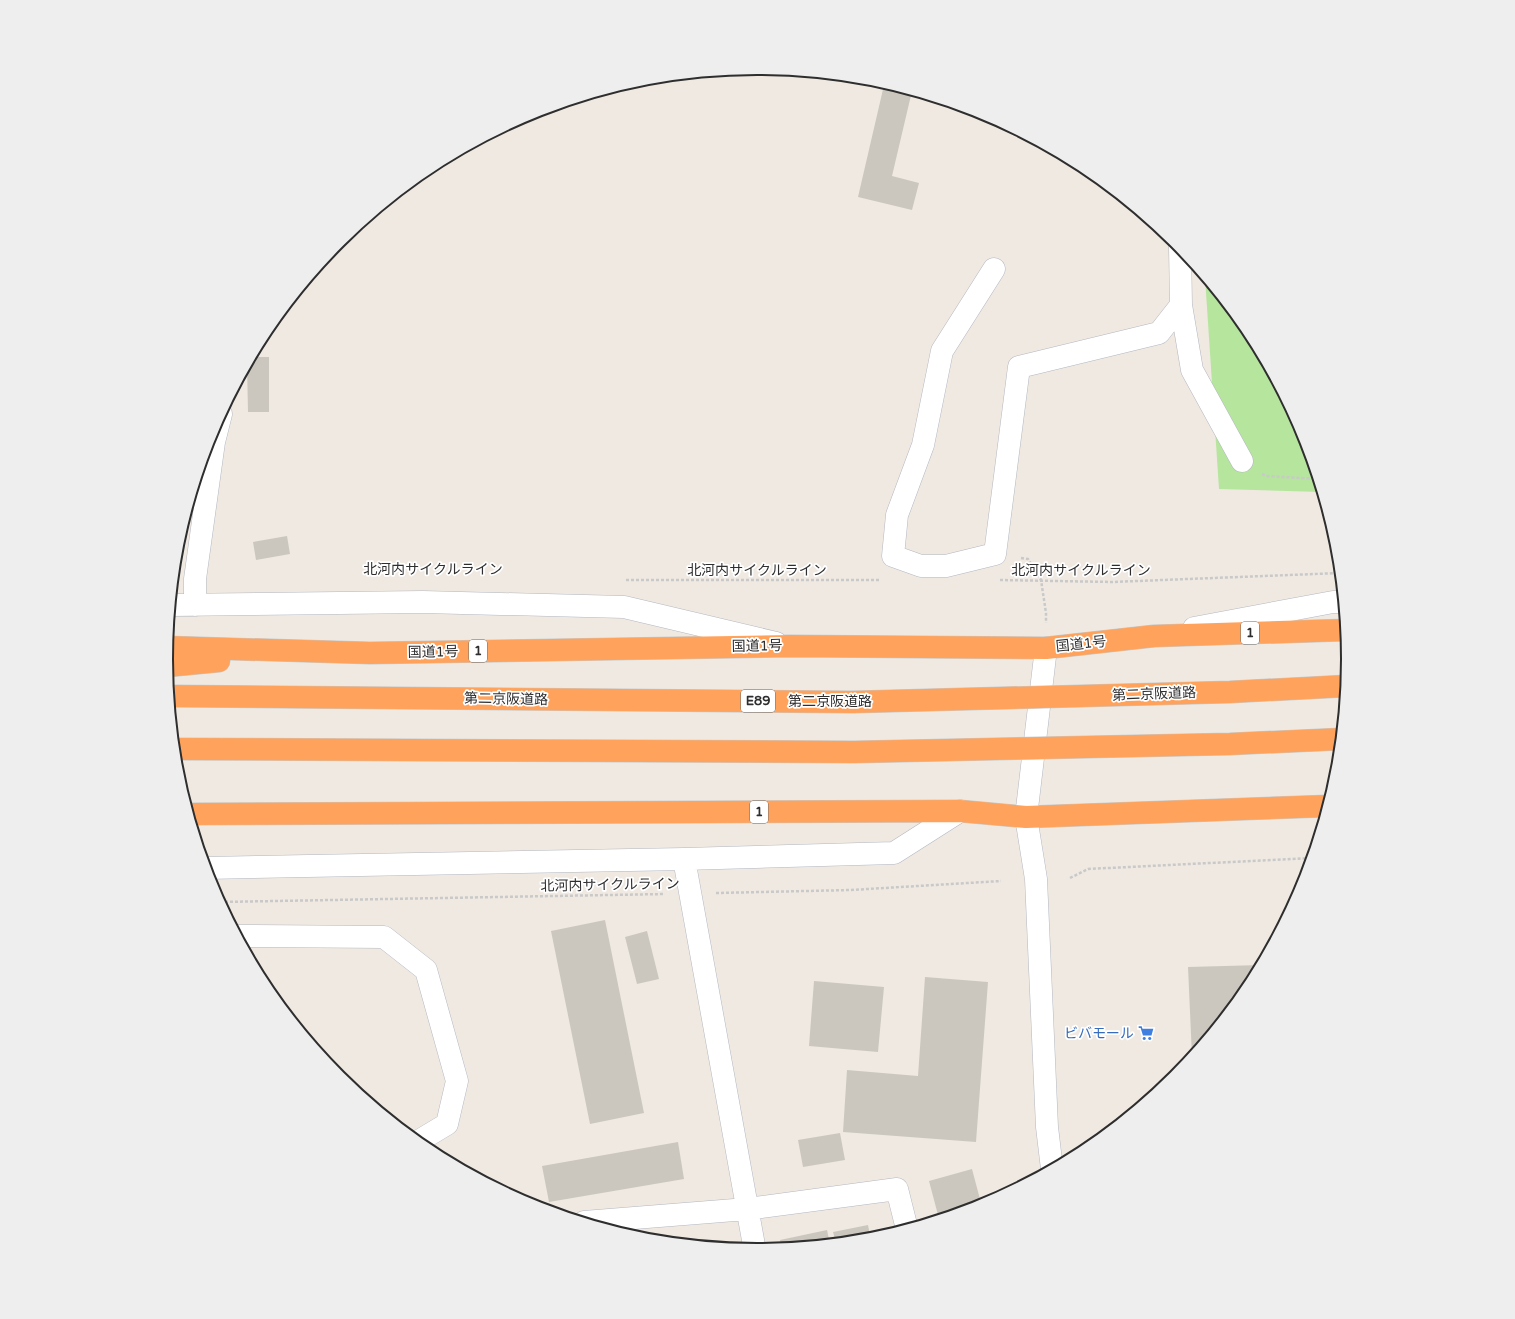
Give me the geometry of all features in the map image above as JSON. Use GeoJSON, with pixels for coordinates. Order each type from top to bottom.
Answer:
{"type":"FeatureCollection","features":[{"type":"Feature","properties":{"kind":"highway","name":"国道1号"},"geometry":{"type":"LineString","coordinates":[[173,648],[370,653],[790,646],[1046,648],[1154,636],[1341,630]]}},
{"type":"Feature","properties":{"kind":"highway"},"geometry":{"type":"LineString","coordinates":[[173,665],[321,652]]}},
{"type":"Feature","properties":{"kind":"highway","name":"第二京阪道路"},"geometry":{"type":"LineString","coordinates":[[174,696],[853,702],[1230,692],[1341,686]]}},
{"type":"Feature","properties":{"kind":"highway"},"geometry":{"type":"LineString","coordinates":[[180,749],[854,752],[1230,744],[1336,739]]}},
{"type":"Feature","properties":{"kind":"highway"},"geometry":{"type":"LineString","coordinates":[[191,801],[449,802],[625,813]]}},
{"type":"Feature","properties":{"kind":"highway","name":"1"},"geometry":{"type":"LineString","coordinates":[[194,814],[960,811],[1026,817],[1323,806]]}},
{"type":"Feature","properties":{"kind":"street"},"geometry":{"type":"LineString","coordinates":[[1180,256],[1181,306],[1192,370],[1242,461]]}},
{"type":"Feature","properties":{"kind":"street"},"geometry":{"type":"LineString","coordinates":[[994,269],[942,350],[923,445],[897,515],[894,556],[921,566],[946,566],[995,554],[1019,367],[1158,333],[1181,306]]}},
{"type":"Feature","properties":{"kind":"street"},"geometry":{"type":"LineString","coordinates":[[195,605],[195,579],[213,446]]}},
{"type":"Feature","properties":{"kind":"street"},"geometry":{"type":"LineString","coordinates":[[176,605],[423,602],[624,607],[790,646]]}},
{"type":"Feature","properties":{"kind":"street"},"geometry":{"type":"LineString","coordinates":[[1154,636],[1339,602]]}},
{"type":"Feature","properties":{"kind":"street"},"geometry":{"type":"LineString","coordinates":[[1046,648],[1026,817],[1036,879],[1047,1127],[1052,1165]]}},
{"type":"Feature","properties":{"kind":"street"},"geometry":{"type":"LineString","coordinates":[[212,868],[684,859],[894,853],[960,811]]}},
{"type":"Feature","properties":{"kind":"street"},"geometry":{"type":"LineString","coordinates":[[684,859],[754,1244]]}},
{"type":"Feature","properties":{"kind":"street"},"geometry":{"type":"LineString","coordinates":[[243,936],[384,937],[426,970],[457,1080],[447,1124],[423,1138]]}},
{"type":"Feature","properties":{"kind":"street"},"geometry":{"type":"LineString","coordinates":[[596,1221],[747,1209],[897,1189],[906,1225]]}},
{"type":"Feature","properties":{"kind":"path"},"geometry":{"type":"LineString","coordinates":[[1242,461],[1266,476],[1313,479]]}},
{"type":"Feature","properties":{"kind":"path"},"geometry":{"type":"LineString","coordinates":[[995,554],[1028,559],[1041,580],[1046,613],[1046,648]]}},
{"type":"Feature","properties":{"kind":"path","name":"北河内サイクルライン"},"geometry":{"type":"LineString","coordinates":[[993,580],[1112,582],[1335,573]]}},
{"type":"Feature","properties":{"kind":"path","name":"北河内サイクルライン"},"geometry":{"type":"LineString","coordinates":[[626,580],[881,580]]}},
{"type":"Feature","properties":{"kind":"path"},"geometry":{"type":"LineString","coordinates":[[1070,878],[1088,869],[1307,858]]}},
{"type":"Feature","properties":{"kind":"path","name":"北河内サイクルライン"},"geometry":{"type":"LineString","coordinates":[[226,902],[851,890],[1001,881]]}},
{"type":"Feature","properties":{"kind":"green space"},"geometry":{"type":"Polygon","coordinates":[[[1206,285],[1221,304],[1264,367],[1298,436],[1317,492],[1219,489],[1206,285]]]}},
{"type":"Feature","properties":{"kind":"building"},"geometry":{"type":"Polygon","coordinates":[[[883,89],[911,96],[892,176],[919,183],[912,210],[858,197],[883,89]]]}},
{"type":"Feature","properties":{"kind":"building"},"geometry":{"type":"Polygon","coordinates":[[[258,357],[269,357],[269,412],[248,412],[247,374],[258,357]]]}},
{"type":"Feature","properties":{"kind":"building"},"geometry":{"type":"Polygon","coordinates":[[[287,536],[290,554],[256,560],[253,542],[287,536]]]}},
{"type":"Feature","properties":{"kind":"building"},"geometry":{"type":"Polygon","coordinates":[[[605,920],[644,1113],[590,1124],[551,931],[605,920]]]}},
{"type":"Feature","properties":{"kind":"building"},"geometry":{"type":"Polygon","coordinates":[[[647,931],[659,979],[637,984],[625,937],[647,931]]]}},
{"type":"Feature","properties":{"kind":"building"},"geometry":{"type":"Polygon","coordinates":[[[1255,965],[1221,1015],[1192,1051],[1188,967],[1255,965]]]}},
{"type":"Feature","properties":{"kind":"building"},"geometry":{"type":"Polygon","coordinates":[[[925,977],[988,982],[976,1142],[843,1132],[847,1070],[918,1076],[925,977]]]}},
{"type":"Feature","properties":{"kind":"building"},"geometry":{"type":"Polygon","coordinates":[[[814,981],[884,987],[878,1052],[809,1046],[814,981]]]}},
{"type":"Feature","properties":{"kind":"building"},"geometry":{"type":"Polygon","coordinates":[[[840,1133],[845,1160],[803,1167],[798,1140],[840,1133]]]}},
{"type":"Feature","properties":{"kind":"building"},"geometry":{"type":"Polygon","coordinates":[[[678,1142],[684,1179],[549,1202],[542,1166],[678,1142]]]}},
{"type":"Feature","properties":{"kind":"building"},"geometry":{"type":"Polygon","coordinates":[[[972,1169],[980,1200],[938,1215],[929,1181],[972,1169]]]}},
{"type":"Feature","properties":{"kind":"building"},"geometry":{"type":"Polygon","coordinates":[[[868,1225],[870,1233],[835,1239],[833,1232],[868,1225]]]}},
{"type":"Feature","properties":{"kind":"building"},"geometry":{"type":"Polygon","coordinates":[[[827,1230],[829,1240],[781,1243],[780,1240],[827,1230]]]}},
{"type":"Feature","properties":{"kind":"place","name":"ビバモール"},"geometry":{"type":"Point","coordinates":[1146,1033]}}]}
